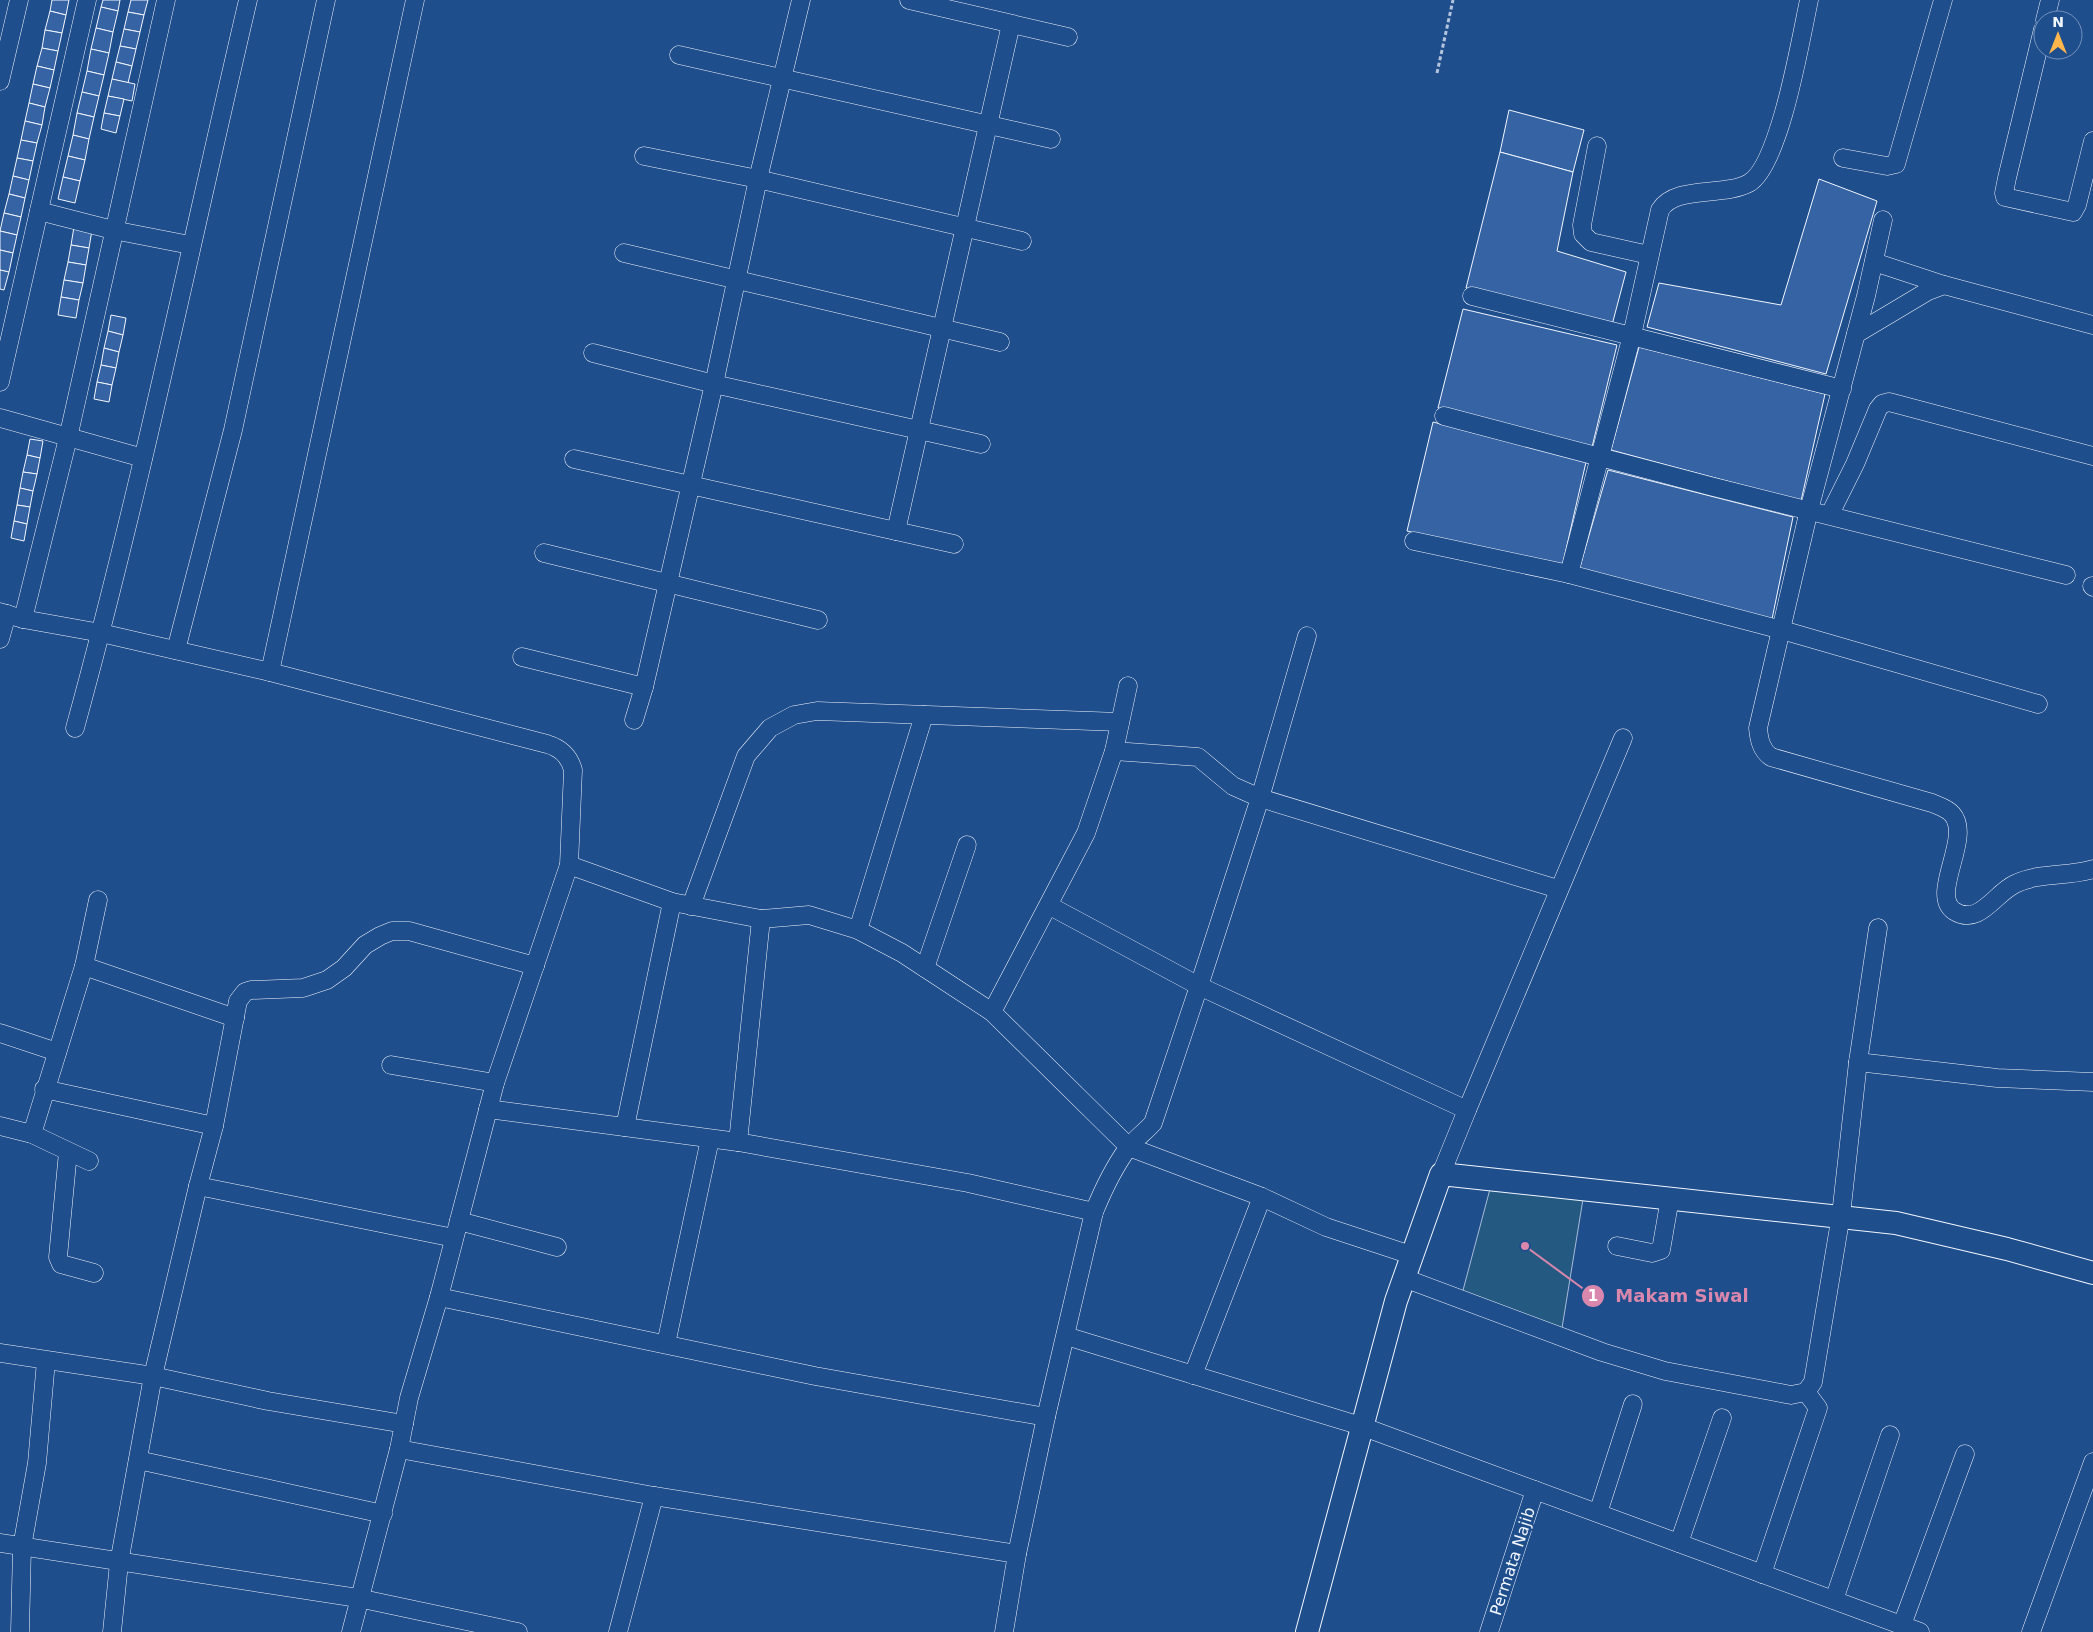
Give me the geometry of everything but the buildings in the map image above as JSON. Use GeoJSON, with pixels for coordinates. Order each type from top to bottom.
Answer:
{"type":"FeatureCollection","features":[{"type":"Feature","properties":{"kind":"street"},"geometry":{"type":"LineString","coordinates":[[0,81],[19,0]]}},
{"type":"Feature","properties":{"kind":"street"},"geometry":{"type":"LineString","coordinates":[[0,382],[87,0]]}},
{"type":"Feature","properties":{"kind":"street"},"geometry":{"type":"LineString","coordinates":[[0,639],[10,615],[68,438],[113,230],[166,0]]}},
{"type":"Feature","properties":{"kind":"street"},"geometry":{"type":"LineString","coordinates":[[75,728],[101,633],[143,458],[190,245],[248,0]]}},
{"type":"Feature","properties":{"kind":"street"},"geometry":{"type":"LineString","coordinates":[[176,650],[233,430],[326,0]]}},
{"type":"Feature","properties":{"kind":"street"},"geometry":{"type":"LineString","coordinates":[[270,672],[415,0]]}},
{"type":"Feature","properties":{"kind":"street"},"geometry":{"type":"LineString","coordinates":[[634,720],[644,687],[714,384],[758,179],[801,0]]}},
{"type":"Feature","properties":{"kind":"street"},"geometry":{"type":"LineString","coordinates":[[909,0],[1068,37]]}},
{"type":"Feature","properties":{"kind":"street"},"geometry":{"type":"LineString","coordinates":[[1569,574],[1632,335],[1657,216],[1667,200],[1739,187],[1755,179],[1763,167],[1778,131],[1809,0]]}},
{"type":"Feature","properties":{"kind":"street"},"geometry":{"type":"LineString","coordinates":[[1843,158],[1887,166],[1896,164],[1943,0]]}},
{"type":"Feature","properties":{"kind":"street"},"geometry":{"type":"LineString","coordinates":[[896,531],[1011,24]]}},
{"type":"Feature","properties":{"kind":"street"},"geometry":{"type":"LineString","coordinates":[[679,55],[1051,139]]}},
{"type":"Feature","properties":{"kind":"street"},"geometry":{"type":"LineString","coordinates":[[2036,60],[2007,178],[2004,192],[2005,197],[2072,212],[2077,205],[2093,141]]}},
{"type":"Feature","properties":{"kind":"street"},"geometry":{"type":"LineString","coordinates":[[1597,146],[1582,226],[1583,234],[1591,242],[1650,255]]}},
{"type":"Feature","properties":{"kind":"street"},"geometry":{"type":"LineString","coordinates":[[644,156],[758,179],[1022,241]]}},
{"type":"Feature","properties":{"kind":"street"},"geometry":{"type":"LineString","coordinates":[[39,211],[113,230],[190,245]]}},
{"type":"Feature","properties":{"kind":"street"},"geometry":{"type":"LineString","coordinates":[[1883,220],[1856,334],[1810,510],[1758,728],[1759,738],[1766,754],[1946,809],[1956,821],[1956,841],[1951,873],[1944,892],[1945,902],[1953,910],[1963,915],[1976,914],[2013,884],[2026,880],[2078,874],[2093,869]]}},
{"type":"Feature","properties":{"kind":"street"},"geometry":{"type":"LineString","coordinates":[[624,253],[1000,342]]}},
{"type":"Feature","properties":{"kind":"street"},"geometry":{"type":"LineString","coordinates":[[1874,262],[1944,285],[2093,325]]}},
{"type":"Feature","properties":{"kind":"street"},"geometry":{"type":"LineString","coordinates":[[1856,334],[1928,291],[1944,285]]}},
{"type":"Feature","properties":{"kind":"street"},"geometry":{"type":"LineString","coordinates":[[1472,296],[1842,388]]}},
{"type":"Feature","properties":{"kind":"street"},"geometry":{"type":"LineString","coordinates":[[593,353],[714,384],[981,444]]}},
{"type":"Feature","properties":{"kind":"street"},"geometry":{"type":"LineString","coordinates":[[1830,514],[1855,464],[1878,409],[1882,404],[1889,402],[2093,456]]}},
{"type":"Feature","properties":{"kind":"street"},"geometry":{"type":"LineString","coordinates":[[1444,416],[2066,575]]}},
{"type":"Feature","properties":{"kind":"street"},"geometry":{"type":"LineString","coordinates":[[0,418],[143,458]]}},
{"type":"Feature","properties":{"kind":"street"},"geometry":{"type":"LineString","coordinates":[[574,459],[954,544]]}},
{"type":"Feature","properties":{"kind":"street"},"geometry":{"type":"LineString","coordinates":[[1414,541],[1569,574],[1782,630],[2038,704]]}},
{"type":"Feature","properties":{"kind":"street"},"geometry":{"type":"LineString","coordinates":[[544,554],[818,620]]}},
{"type":"Feature","properties":{"kind":"street"},"geometry":{"type":"LineString","coordinates":[[10,615],[101,633],[270,672],[558,748],[571,762],[573,770],[569,859],[495,1083],[439,1297],[409,1398],[383,1514],[358,1598],[351,1632]]}},
{"type":"Feature","properties":{"kind":"street"},"geometry":{"type":"LineString","coordinates":[[1004,1632],[1017,1554],[1046,1418],[1094,1212],[1104,1188],[1129,1147],[1145,1133],[1153,1122],[1260,798],[1306,636]]}},
{"type":"Feature","properties":{"kind":"street"},"geometry":{"type":"LineString","coordinates":[[522,657],[644,687]]}},
{"type":"Feature","properties":{"kind":"street"},"geometry":{"type":"LineString","coordinates":[[992,1012],[1050,906],[1086,833],[1114,751],[1128,686]]}},
{"type":"Feature","properties":{"kind":"street"},"geometry":{"type":"LineString","coordinates":[[692,906],[746,756],[770,728],[794,714],[806,711],[1120,722]]}},
{"type":"Feature","properties":{"kind":"street"},"geometry":{"type":"LineString","coordinates":[[858,930],[924,714]]}},
{"type":"Feature","properties":{"kind":"street"},"geometry":{"type":"LineString","coordinates":[[1307,1632],[1361,1426],[1412,1255],[1441,1174],[1467,1110],[1558,889],[1623,738]]}},
{"type":"Feature","properties":{"kind":"street"},"geometry":{"type":"LineString","coordinates":[[1114,751],[1198,757],[1232,786],[1260,798],[1558,889]]}},
{"type":"Feature","properties":{"kind":"street"},"geometry":{"type":"LineString","coordinates":[[925,968],[967,845]]}},
{"type":"Feature","properties":{"kind":"street"},"geometry":{"type":"LineString","coordinates":[[569,859],[672,902],[761,919],[809,915],[858,930],[925,968],[992,1012],[1129,1147],[1262,1197],[1326,1227],[1412,1255]]}},
{"type":"Feature","properties":{"kind":"street"},"geometry":{"type":"LineString","coordinates":[[32,1134],[44,1089],[84,966],[98,900]]}},
{"type":"Feature","properties":{"kind":"street"},"geometry":{"type":"LineString","coordinates":[[625,1127],[672,902]]}},
{"type":"Feature","properties":{"kind":"street"},"geometry":{"type":"LineString","coordinates":[[1050,906],[1199,986],[1467,1110]]}},
{"type":"Feature","properties":{"kind":"street"},"geometry":{"type":"LineString","coordinates":[[738,1142],[761,919]]}},
{"type":"Feature","properties":{"kind":"street"},"geometry":{"type":"LineString","coordinates":[[1404,1278],[1602,1352],[1665,1371],[1791,1395],[1806,1392],[1813,1382],[1841,1215],[1858,1062],[1878,928]]}},
{"type":"Feature","properties":{"kind":"street"},"geometry":{"type":"LineString","coordinates":[[112,1632],[120,1563],[153,1376],[214,1126],[238,1001],[245,992],[258,989],[303,988],[327,980],[344,968],[365,945],[392,931],[409,931],[535,966]]}},
{"type":"Feature","properties":{"kind":"street"},"geometry":{"type":"LineString","coordinates":[[84,966],[235,1018]]}},
{"type":"Feature","properties":{"kind":"street"},"geometry":{"type":"LineString","coordinates":[[0,1033],[57,1052]]}},
{"type":"Feature","properties":{"kind":"street"},"geometry":{"type":"LineString","coordinates":[[1858,1062],[1997,1078],[2093,1082]]}},
{"type":"Feature","properties":{"kind":"street"},"geometry":{"type":"LineString","coordinates":[[391,1065],[495,1083]]}},
{"type":"Feature","properties":{"kind":"street"},"geometry":{"type":"LineString","coordinates":[[44,1089],[214,1126]]}},
{"type":"Feature","properties":{"kind":"street"},"geometry":{"type":"LineString","coordinates":[[488,1109],[738,1142],[968,1183],[1094,1212]]}},
{"type":"Feature","properties":{"kind":"street"},"geometry":{"type":"LineString","coordinates":[[0,1126],[32,1134],[89,1161]]}},
{"type":"Feature","properties":{"kind":"street"},"geometry":{"type":"LineString","coordinates":[[666,1344],[710,1138]]}},
{"type":"Feature","properties":{"kind":"street"},"geometry":{"type":"LineString","coordinates":[[68,1152],[58,1257],[61,1264],[94,1273]]}},
{"type":"Feature","properties":{"kind":"street"},"geometry":{"type":"LineString","coordinates":[[1441,1174],[1841,1215],[1896,1223],[2007,1249],[2093,1273]]}},
{"type":"Feature","properties":{"kind":"street"},"geometry":{"type":"LineString","coordinates":[[198,1186],[454,1238]]}},
{"type":"Feature","properties":{"kind":"street"},"geometry":{"type":"LineString","coordinates":[[1193,1375],[1262,1197]]}},
{"type":"Feature","properties":{"kind":"street"},"geometry":{"type":"LineString","coordinates":[[1618,1246],[1652,1253],[1662,1250],[1670,1198]]}},
{"type":"Feature","properties":{"kind":"street"},"geometry":{"type":"LineString","coordinates":[[459,1221],[557,1247]]}},
{"type":"Feature","properties":{"kind":"street"},"geometry":{"type":"LineString","coordinates":[[439,1297],[815,1376],[1046,1418]]}},
{"type":"Feature","properties":{"kind":"street"},"geometry":{"type":"LineString","coordinates":[[1066,1336],[1361,1426],[1920,1632]]}},
{"type":"Feature","properties":{"kind":"street"},"geometry":{"type":"LineString","coordinates":[[0,1353],[153,1376],[268,1402],[404,1424]]}},
{"type":"Feature","properties":{"kind":"street"},"geometry":{"type":"LineString","coordinates":[[20,1632],[22,1547],[37,1463],[46,1361]]}},
{"type":"Feature","properties":{"kind":"street"},"geometry":{"type":"LineString","coordinates":[[1762,1574],[1818,1408],[1806,1392]]}},
{"type":"Feature","properties":{"kind":"street"},"geometry":{"type":"LineString","coordinates":[[1598,1513],[1633,1404]]}},
{"type":"Feature","properties":{"kind":"street"},"geometry":{"type":"LineString","coordinates":[[1679,1543],[1722,1418]]}},
{"type":"Feature","properties":{"kind":"street"},"geometry":{"type":"LineString","coordinates":[[1834,1600],[1890,1435]]}},
{"type":"Feature","properties":{"kind":"street"},"geometry":{"type":"LineString","coordinates":[[399,1449],[654,1496],[1017,1554]]}},
{"type":"Feature","properties":{"kind":"street"},"geometry":{"type":"LineString","coordinates":[[1902,1625],[1965,1454]]}},
{"type":"Feature","properties":{"kind":"street"},"geometry":{"type":"LineString","coordinates":[[138,1460],[383,1514]]}},
{"type":"Feature","properties":{"kind":"street"},"geometry":{"type":"LineString","coordinates":[[2031,1632],[2093,1462]]}},
{"type":"Feature","properties":{"kind":"street","name":"Permata Najib"},"geometry":{"type":"LineString","coordinates":[[1489,1632],[1535,1490]]}},
{"type":"Feature","properties":{"kind":"street"},"geometry":{"type":"LineString","coordinates":[[618,1632],[654,1496]]}},
{"type":"Feature","properties":{"kind":"street"},"geometry":{"type":"LineString","coordinates":[[0,1544],[358,1598],[518,1632]]}},
{"type":"Feature","properties":{"kind":"path"},"geometry":{"type":"LineString","coordinates":[[1437,73],[1453,0]]}},
{"type":"Feature","properties":{"kind":"shaded area"},"geometry":{"type":"Polygon","coordinates":[[[1490,1189],[1583,1199],[1562,1328],[1462,1294],[1490,1189]]]}},
{"type":"Feature","properties":{"kind":"place","name":"Makam Siwal"},"geometry":{"type":"Point","coordinates":[1525,1246]}}]}
